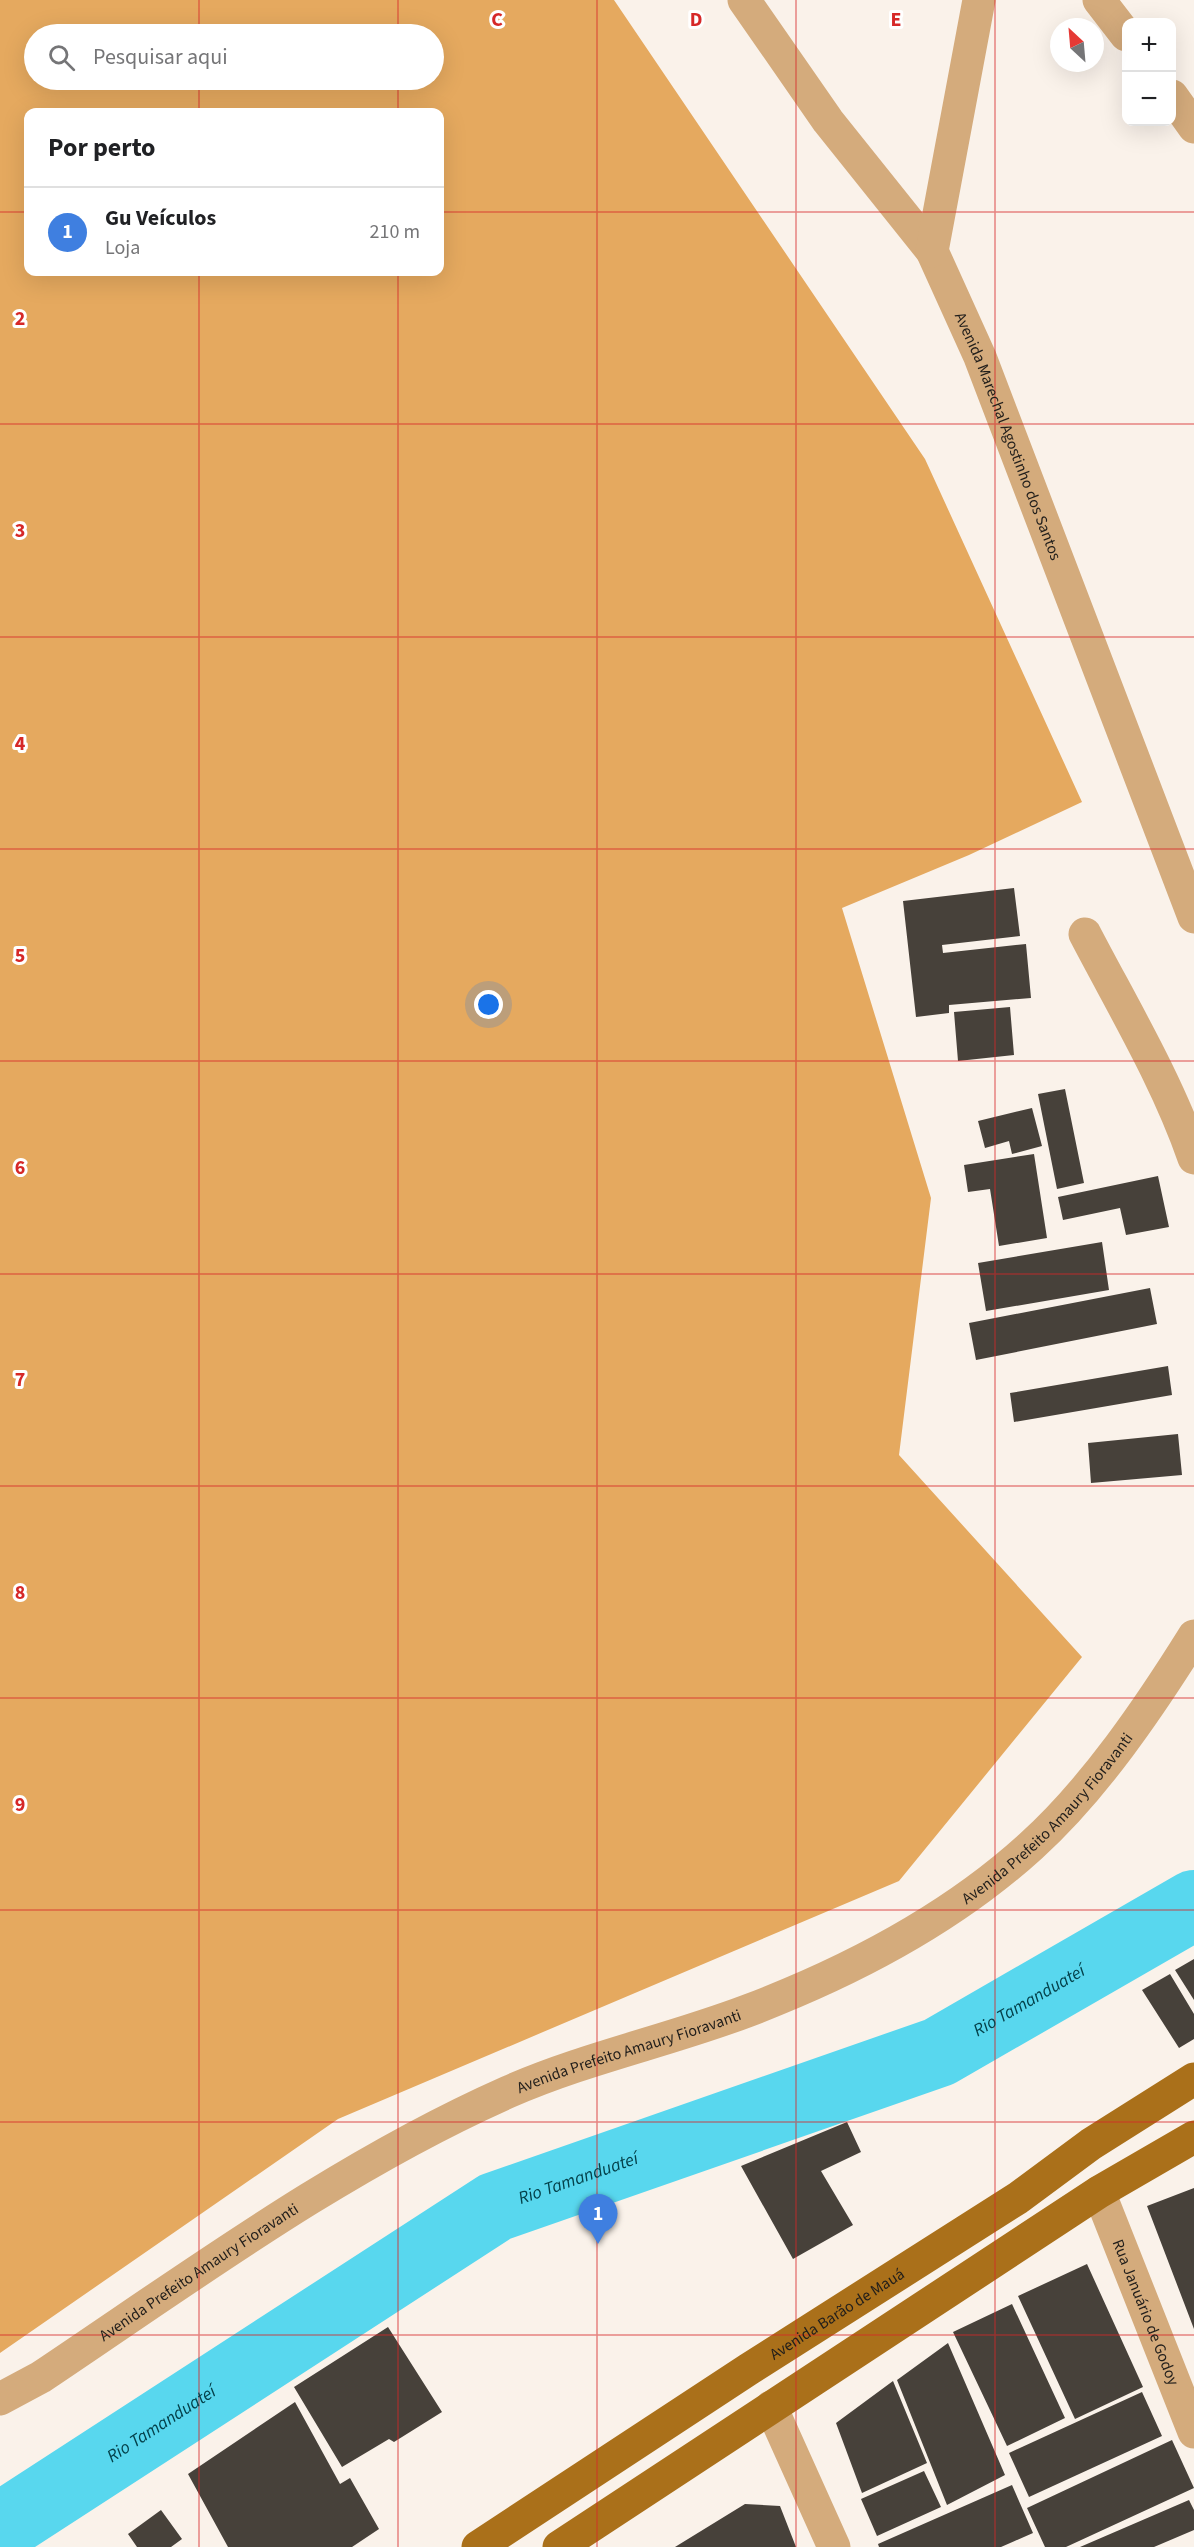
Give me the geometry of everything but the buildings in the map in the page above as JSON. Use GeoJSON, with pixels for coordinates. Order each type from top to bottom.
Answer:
{"type":"FeatureCollection","features":[{"type":"Feature","properties":{"kind":"main road","name":"Avenida Barão de Mauá"},"geometry":{"type":"LineString","coordinates":[[478,2547],[741,2374],[1018,2198],[1091,2144],[1194,2079]]}},
{"type":"Feature","properties":{"kind":"main road"},"geometry":{"type":"LineString","coordinates":[[559,2547],[1099,2192],[1194,2137]]}},
{"type":"Feature","properties":{"kind":"street","name":"Avenida Marechal Agostinho dos Santos"},"geometry":{"type":"LineString","coordinates":[[744,0],[828,121],[932,251],[980,357],[1194,917]]}},
{"type":"Feature","properties":{"kind":"street"},"geometry":{"type":"LineString","coordinates":[[932,251],[979,0]]}},
{"type":"Feature","properties":{"kind":"street"},"geometry":{"type":"LineString","coordinates":[[1099,0],[1122,30]]}},
{"type":"Feature","properties":{"kind":"street"},"geometry":{"type":"LineString","coordinates":[[1176,101],[1194,126]]}},
{"type":"Feature","properties":{"kind":"street"},"geometry":{"type":"LineString","coordinates":[[1085,934],[1154,1068],[1185,1133],[1194,1158]]}},
{"type":"Feature","properties":{"kind":"street","name":"Avenida Prefeito Amaury Fioravanti"},"geometry":{"type":"LineString","coordinates":[[0,2399],[41,2377],[321,2192],[411,2139],[509,2091],[616,2052],[746,2012],[832,1974],[900,1939],[960,1902],[1031,1846],[1104,1766],[1164,1685],[1194,1636]]}},
{"type":"Feature","properties":{"kind":"street","name":"Rua Januário de Godoy"},"geometry":{"type":"LineString","coordinates":[[1099,2192],[1194,2432]]}},
{"type":"Feature","properties":{"kind":"street"},"geometry":{"type":"LineString","coordinates":[[771,2408],[834,2547]]}},
{"type":"Feature","properties":{"kind":"shaded area"},"geometry":{"type":"Polygon","coordinates":[[[0,0],[614,0],[925,459],[1082,802],[969,855],[842,908],[931,1198],[899,1455],[1082,1657],[899,1881],[338,2119],[0,2353],[0,0]]]}},
{"type":"Feature","properties":{"kind":"waterway","name":"Rio Tamanduateí"},"geometry":{"type":"LineString","coordinates":[[0,2528],[495,2207],[939,2052],[1194,1905]]}},
{"type":"Feature","properties":{"kind":"place","name":"Gu Veículos"},"geometry":{"type":"Point","coordinates":[598,2244]}}]}
